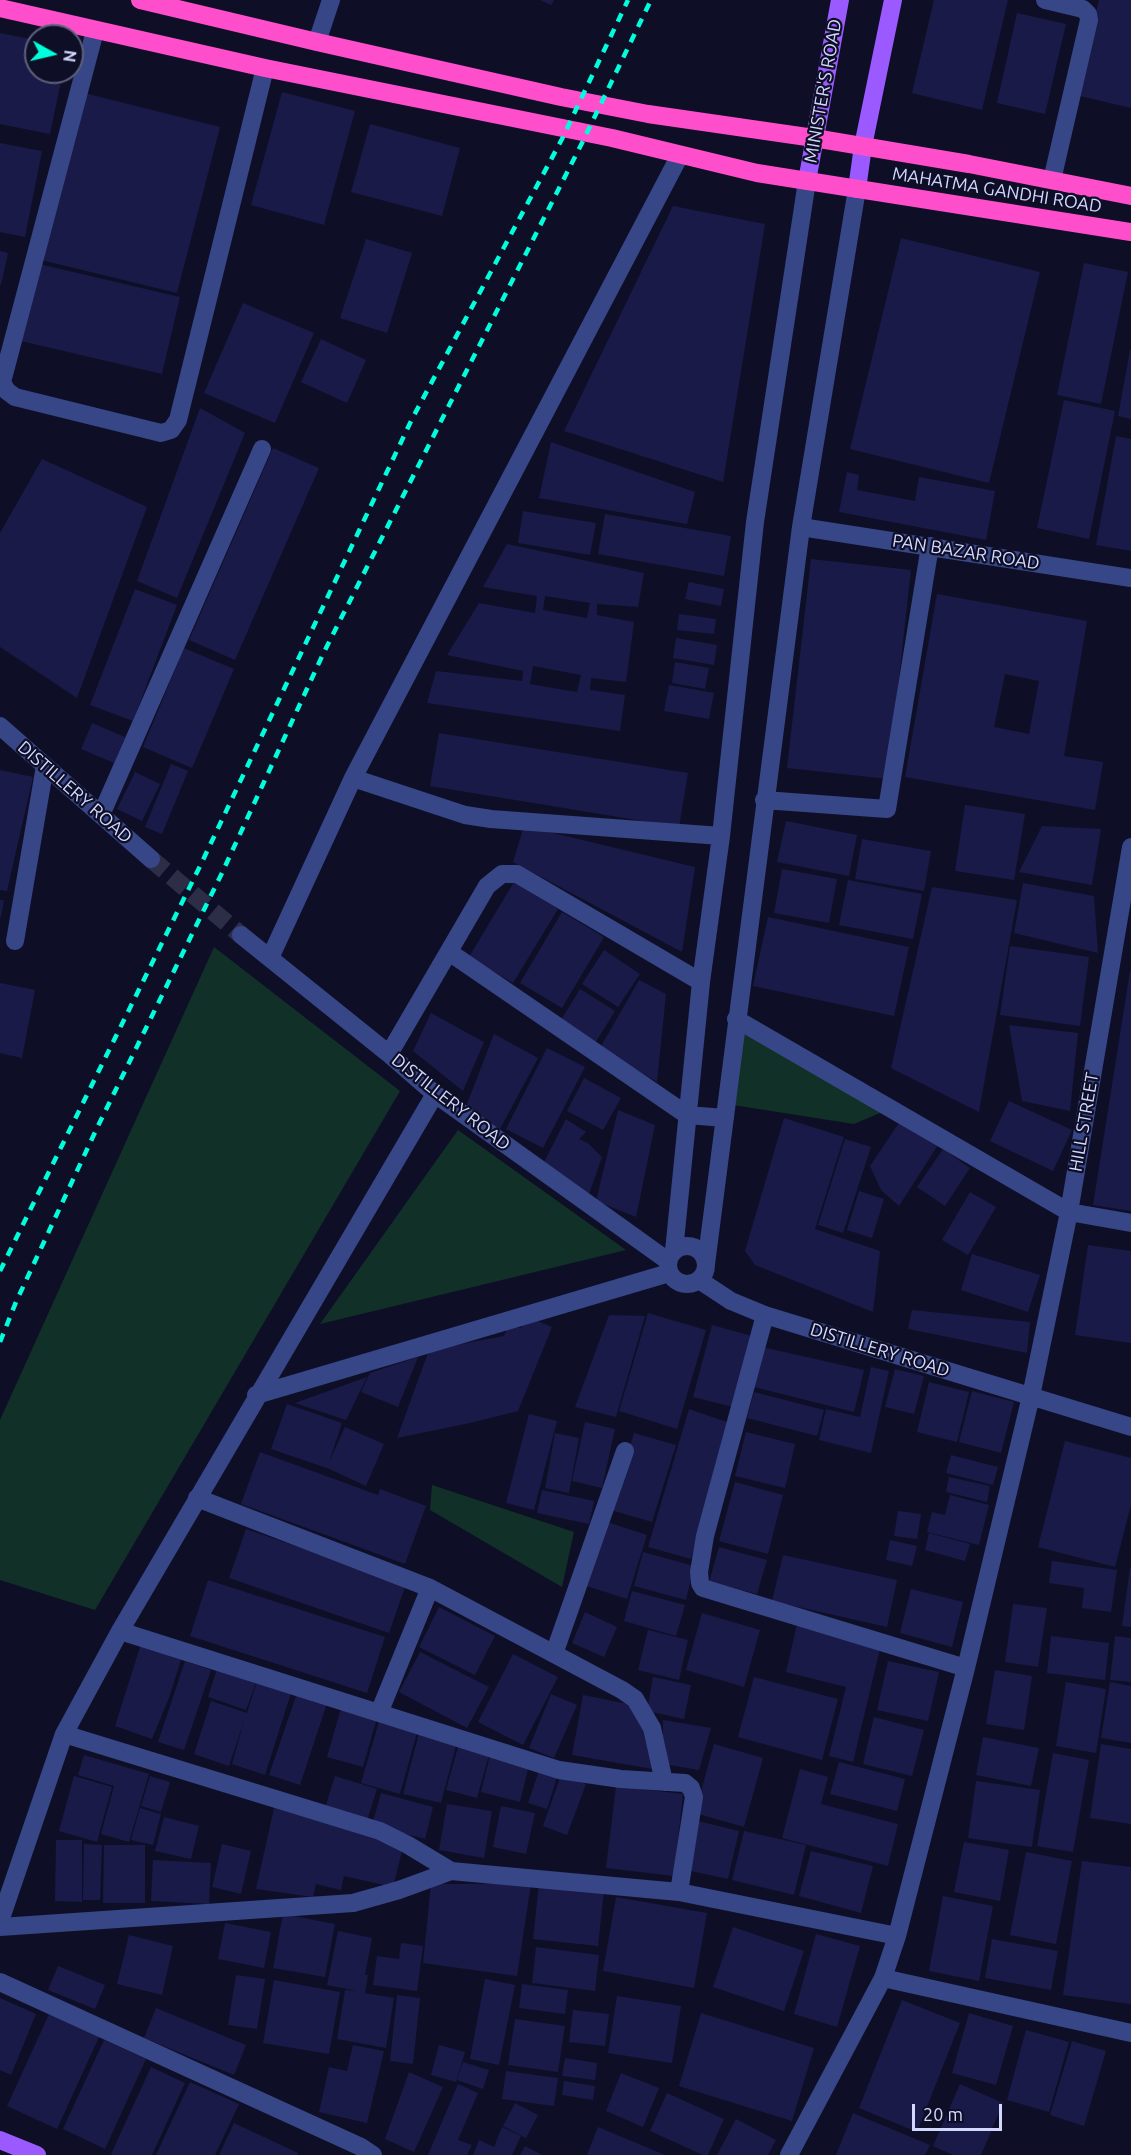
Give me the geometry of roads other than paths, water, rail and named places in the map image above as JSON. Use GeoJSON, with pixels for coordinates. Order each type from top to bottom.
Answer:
{"type":"FeatureCollection","features":[{"type":"Feature","properties":{"kind":"highway","name":"MAHATMA GANDHI ROAD"},"geometry":{"type":"LineString","coordinates":[[140,0],[561,97],[648,114],[863,146],[1131,196]]}},
{"type":"Feature","properties":{"kind":"highway","name":"MAHATMA GANDHI ROAD"},"geometry":{"type":"LineString","coordinates":[[0,8],[265,68],[612,138],[757,173],[1131,232]]}},
{"type":"Feature","properties":{"kind":"main road","name":"MINISTER'S ROAD"},"geometry":{"type":"LineString","coordinates":[[807,181],[840,0]]}},
{"type":"Feature","properties":{"kind":"main road"},"geometry":{"type":"LineString","coordinates":[[857,189],[863,146],[893,0]]}},
{"type":"Feature","properties":{"kind":"main road"},"geometry":{"type":"LineString","coordinates":[[0,2140],[37,2155]]}},
{"type":"Feature","properties":{"kind":"street"},"geometry":{"type":"LineString","coordinates":[[317,42],[330,0]]}},
{"type":"Feature","properties":{"kind":"street"},"geometry":{"type":"LineString","coordinates":[[1045,0],[1083,9],[1088,14],[1089,20],[1052,180]]}},
{"type":"Feature","properties":{"kind":"street"},"geometry":{"type":"LineString","coordinates":[[95,31],[2,382],[7,391],[15,397],[161,433],[171,429],[178,420],[265,68]]}},
{"type":"Feature","properties":{"kind":"street"},"geometry":{"type":"LineString","coordinates":[[270,957],[353,778],[680,155]]}},
{"type":"Feature","properties":{"kind":"street"},"geometry":{"type":"LineString","coordinates":[[256,1395],[671,1261],[755,522],[807,181]]}},
{"type":"Feature","properties":{"kind":"street"},"geometry":{"type":"LineString","coordinates":[[702,1272],[725,1118],[764,800],[801,527],[857,189]]}},
{"type":"Feature","properties":{"kind":"street"},"geometry":{"type":"LineString","coordinates":[[101,815],[262,449]]}},
{"type":"Feature","properties":{"kind":"street","name":"PAN BAZAR ROAD"},"geometry":{"type":"LineString","coordinates":[[801,527],[1131,578]]}},
{"type":"Feature","properties":{"kind":"street"},"geometry":{"type":"LineString","coordinates":[[764,800],[887,809],[930,546]]}},
{"type":"Feature","properties":{"kind":"street","name":"DISTILLERY ROAD"},"geometry":{"type":"LineString","coordinates":[[0,726],[151,859]]}},
{"type":"Feature","properties":{"kind":"street"},"geometry":{"type":"LineString","coordinates":[[15,941],[45,766]]}},
{"type":"Feature","properties":{"kind":"street"},"geometry":{"type":"LineString","coordinates":[[353,778],[465,815],[491,819],[721,836]]}},
{"type":"Feature","properties":{"kind":"street","name":"HILL STREET"},"geometry":{"type":"LineString","coordinates":[[789,2155],[883,1978],[897,1936],[966,1668],[1031,1396],[1069,1212],[1131,847]]}},
{"type":"Feature","properties":{"kind":"street"},"geometry":{"type":"LineString","coordinates":[[389,1054],[488,886],[502,874],[517,874],[701,982]]}},
{"type":"Feature","properties":{"kind":"street","name":"DISTILLERY ROAD"},"geometry":{"type":"LineString","coordinates":[[240,935],[389,1054],[435,1094],[671,1261]]}},
{"type":"Feature","properties":{"kind":"street"},"geometry":{"type":"LineString","coordinates":[[449,952],[687,1115],[725,1118]]}},
{"type":"Feature","properties":{"kind":"street"},"geometry":{"type":"LineString","coordinates":[[736,1019],[1069,1212],[1131,1223]]}},
{"type":"Feature","properties":{"kind":"street"},"geometry":{"type":"LineString","coordinates":[[0,1921],[64,1734],[120,1631],[256,1395],[435,1094]]}},
{"type":"Feature","properties":{"kind":"street","name":"DISTILLERY ROAD"},"geometry":{"type":"LineString","coordinates":[[679,1247],[691,1247],[701,1253],[702,1272],[694,1283],[682,1284],[672,1278],[671,1261],[679,1247]]}},
{"type":"Feature","properties":{"kind":"street","name":"DISTILLERY ROAD"},"geometry":{"type":"LineString","coordinates":[[702,1272],[731,1301],[765,1316],[1131,1427]]}},
{"type":"Feature","properties":{"kind":"street"},"geometry":{"type":"LineString","coordinates":[[765,1316],[705,1536],[699,1572],[700,1583],[703,1588],[966,1668]]}},
{"type":"Feature","properties":{"kind":"street"},"geometry":{"type":"LineString","coordinates":[[554,1653],[625,1451]]}},
{"type":"Feature","properties":{"kind":"street"},"geometry":{"type":"LineString","coordinates":[[197,1498],[430,1588],[554,1653],[635,1699],[652,1728],[664,1782]]}},
{"type":"Feature","properties":{"kind":"street"},"geometry":{"type":"LineString","coordinates":[[379,1713],[430,1588]]}},
{"type":"Feature","properties":{"kind":"street"},"geometry":{"type":"LineString","coordinates":[[120,1631],[559,1770],[590,1776],[685,1783],[691,1788],[694,1797],[679,1892]]}},
{"type":"Feature","properties":{"kind":"street"},"geometry":{"type":"LineString","coordinates":[[64,1734],[380,1831],[451,1871]]}},
{"type":"Feature","properties":{"kind":"street"},"geometry":{"type":"LineString","coordinates":[[0,1927],[353,1903],[399,1890],[451,1871],[679,1892],[897,1936]]}},
{"type":"Feature","properties":{"kind":"street"},"geometry":{"type":"LineString","coordinates":[[883,1978],[1131,2033]]}},
{"type":"Feature","properties":{"kind":"street"},"geometry":{"type":"LineString","coordinates":[[0,1982],[361,2147],[373,2155]]}},
{"type":"Feature","properties":{"kind":"tunnel"},"geometry":{"type":"LineString","coordinates":[[151,859],[241,935]]}},
{"type":"Feature","properties":{"kind":"railway"},"geometry":{"type":"LineString","coordinates":[[0,1271],[202,862],[412,419],[562,139],[628,0]]}},
{"type":"Feature","properties":{"kind":"railway"},"geometry":{"type":"LineString","coordinates":[[0,1342],[16,1302],[97,1128],[222,873],[324,652],[582,143],[651,0]]}}]}
